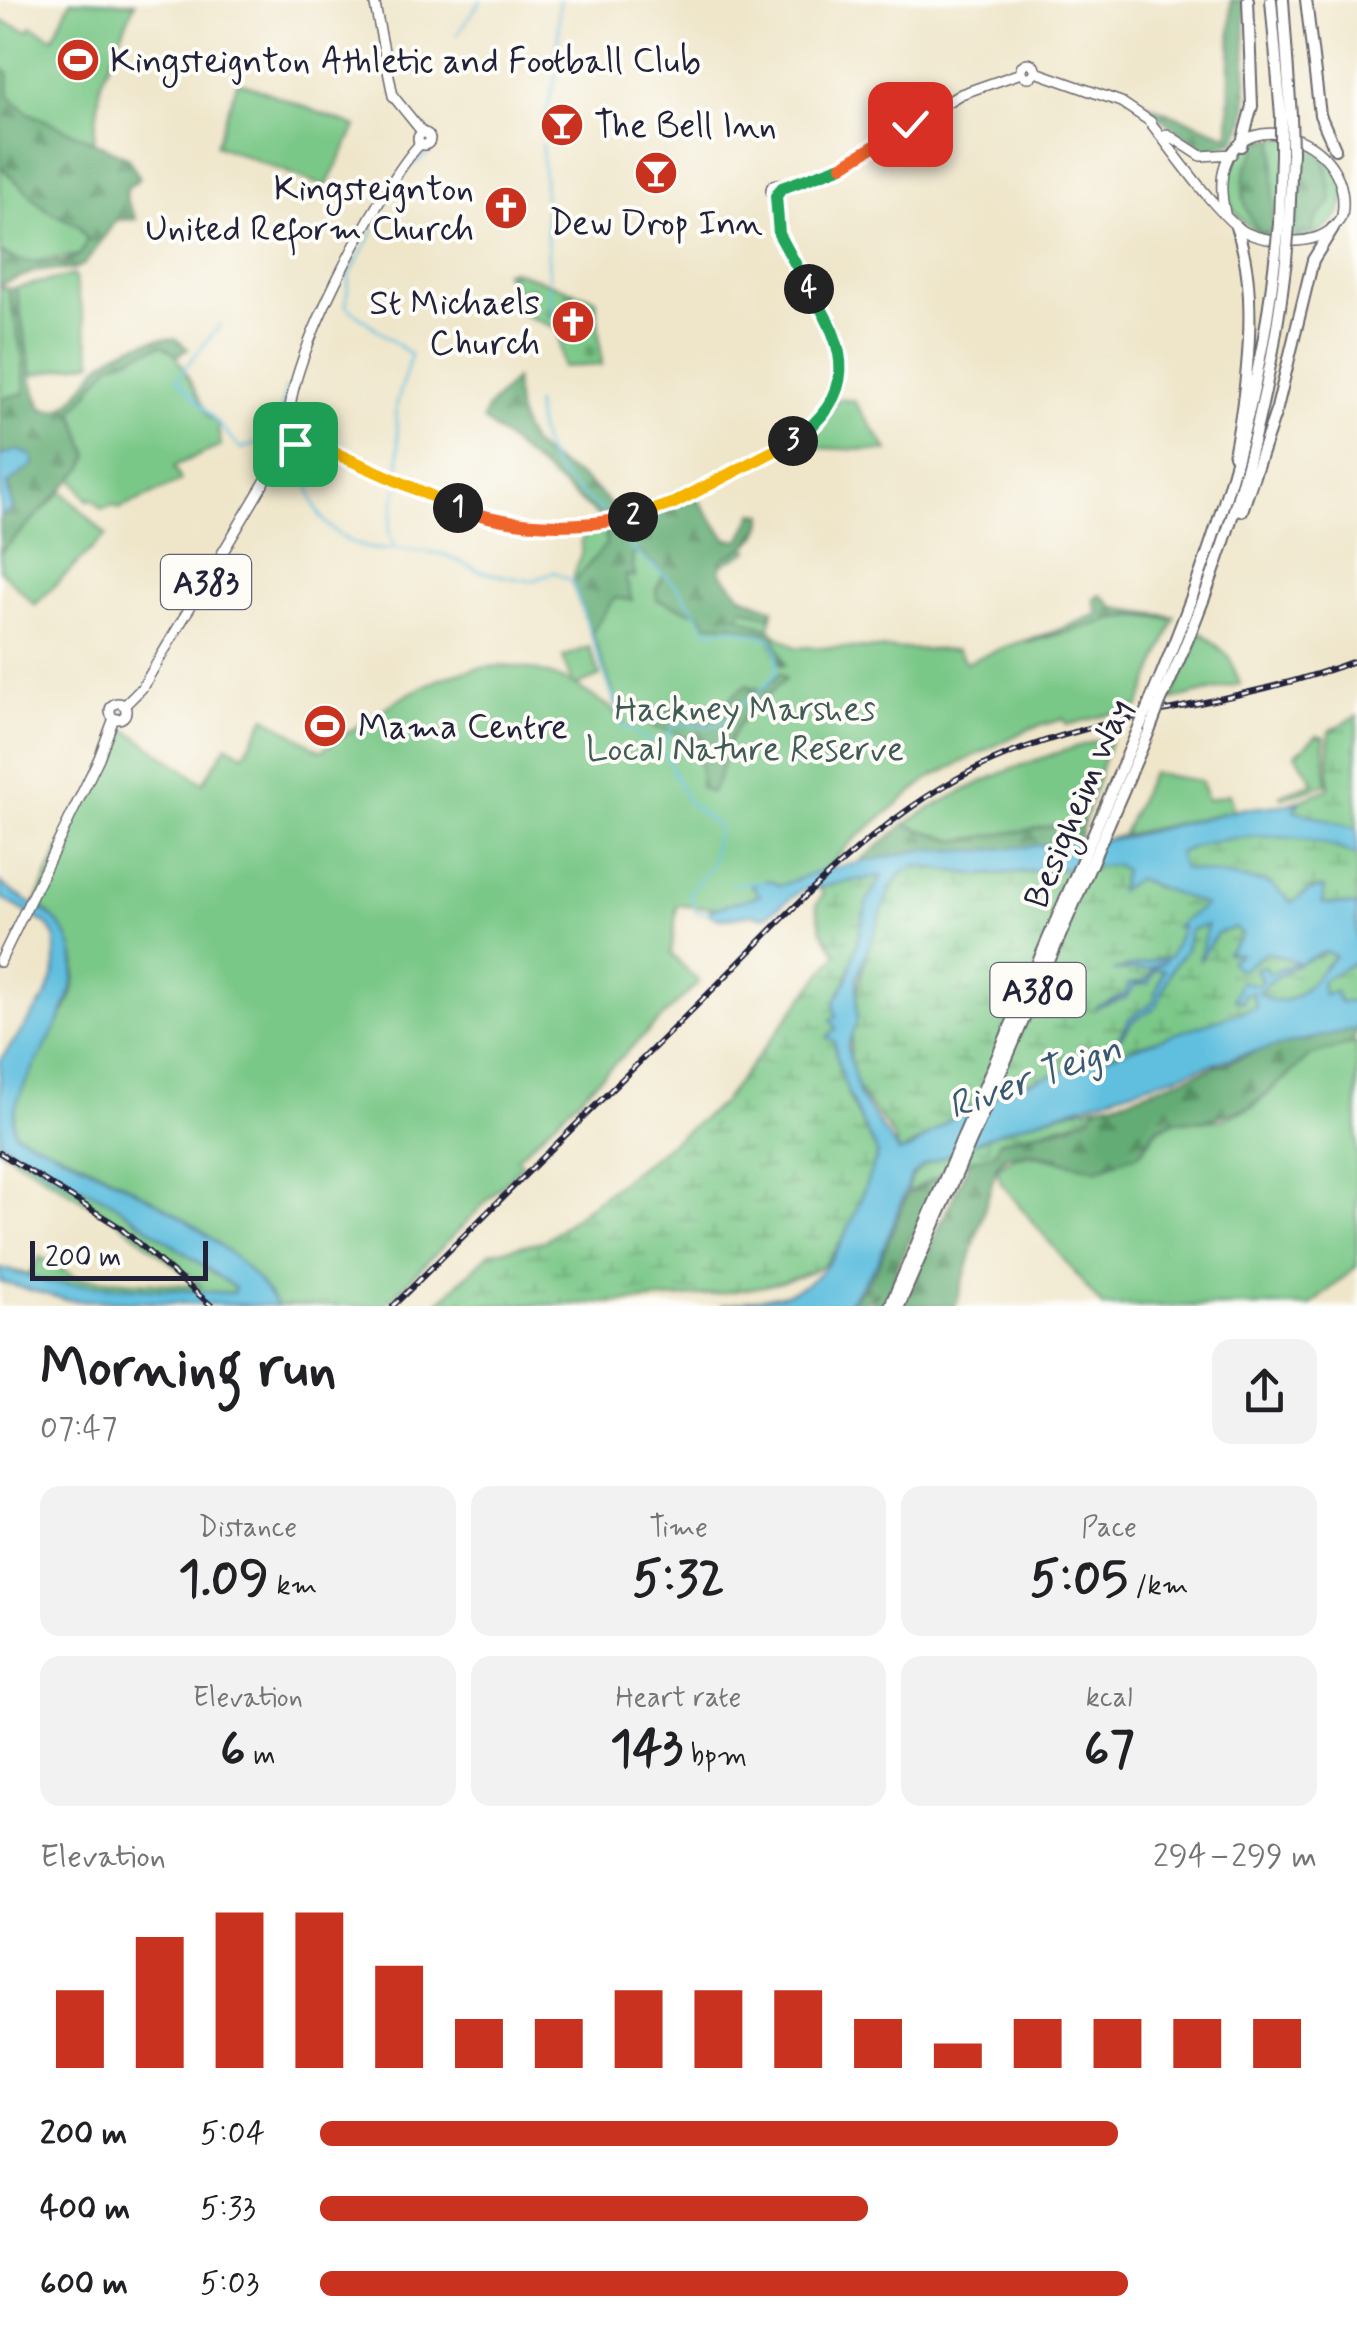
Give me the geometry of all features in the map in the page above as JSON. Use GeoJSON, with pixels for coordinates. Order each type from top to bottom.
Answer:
{"type":"FeatureCollection","features":[{"type":"Feature","properties":{"kind":"highway"},"geometry":{"type":"LineString","coordinates":[[1236,150],[1252,106],[1248,0]]}},
{"type":"Feature","properties":{"kind":"highway","name":"A380"},"geometry":{"type":"LineString","coordinates":[[1271,0],[1286,116]]}},
{"type":"Feature","properties":{"kind":"highway","name":"A380"},"geometry":{"type":"LineString","coordinates":[[1226,543],[1264,404],[1281,260],[1286,153],[1283,0]]}},
{"type":"Feature","properties":{"kind":"highway"},"geometry":{"type":"LineString","coordinates":[[1306,0],[1320,115],[1335,149]]}},
{"type":"Feature","properties":{"kind":"highway","name":"A380"},"geometry":{"type":"LineString","coordinates":[[1200,600],[1267,439],[1312,260],[1336,225]]}},
{"type":"Feature","properties":{"kind":"highway","name":"A380"},"geometry":{"type":"LineString","coordinates":[[1224,514],[1239,428],[1246,344],[1248,264],[1236,227]]}},
{"type":"Feature","properties":{"kind":"highway","name":"A380"},"geometry":{"type":"LineString","coordinates":[[1200,600],[1252,409],[1281,260]]}},
{"type":"Feature","properties":{"kind":"highway","name":"Besigheim Way"},"geometry":{"type":"LineString","coordinates":[[899,1306],[1200,600]]}},
{"type":"Feature","properties":{"kind":"highway","name":"Besigheim Way"},"geometry":{"type":"LineString","coordinates":[[890,1306],[947,1188]]}},
{"type":"Feature","properties":{"kind":"main road"},"geometry":{"type":"LineString","coordinates":[[374,0],[393,96],[422,139],[398,169],[343,269],[293,382],[289,414],[295,438],[478,514],[507,521],[574,525],[634,516],[674,503],[794,440],[823,414],[837,388],[842,363],[839,342],[779,234],[779,192],[839,167],[961,94],[1021,73],[1029,78],[1036,72],[1120,102],[1192,153],[1208,158],[1268,135],[1297,135],[1335,149],[1344,162],[1350,186],[1336,225]]}},
{"type":"Feature","properties":{"kind":"main road"},"geometry":{"type":"LineString","coordinates":[[1150,122],[1236,227],[1262,238],[1311,239],[1355,212]]}},
{"type":"Feature","properties":{"kind":"main road"},"geometry":{"type":"LineString","coordinates":[[1225,213],[1221,180],[1236,150]]}},
{"type":"Feature","properties":{"kind":"main road","name":"A383"},"geometry":{"type":"LineString","coordinates":[[0,962],[30,893],[99,758],[114,718],[125,715],[124,706],[142,688],[281,454],[295,438]]}},
{"type":"Feature","properties":{"kind":"green space","name":"Kingsteignton Athletic and Football Club"},"geometry":{"type":"Polygon","coordinates":[[[71,0],[135,3],[101,82],[93,145],[27,112],[8,96],[8,72],[0,68],[0,20],[28,31],[32,26],[53,38],[71,0]]]}},
{"type":"Feature","properties":{"kind":"green space"},"geometry":{"type":"Polygon","coordinates":[[[1231,0],[1244,0],[1245,121],[1235,141],[1206,151],[1135,100],[1229,136],[1231,0]]]}},
{"type":"Feature","properties":{"kind":"green space"},"geometry":{"type":"Polygon","coordinates":[[[0,68],[8,72],[9,96],[27,112],[127,157],[140,178],[127,188],[126,199],[136,219],[116,220],[85,264],[71,270],[39,270],[0,285],[0,252],[29,262],[50,263],[80,255],[87,240],[78,226],[47,210],[0,166],[0,68]]]}},
{"type":"Feature","properties":{"kind":"green space"},"geometry":{"type":"Polygon","coordinates":[[[238,81],[356,127],[326,187],[216,145],[238,81]]]}},
{"type":"Feature","properties":{"kind":"green space"},"geometry":{"type":"Polygon","coordinates":[[[1275,138],[1272,232],[1261,233],[1247,211],[1243,183],[1257,142],[1275,138]]]}},
{"type":"Feature","properties":{"kind":"green space"},"geometry":{"type":"Polygon","coordinates":[[[1265,139],[1312,142],[1337,160],[1343,171],[1345,195],[1336,218],[1327,227],[1300,239],[1275,239],[1252,229],[1235,213],[1226,192],[1226,171],[1238,153],[1265,139]]]}},
{"type":"Feature","properties":{"kind":"green space"},"geometry":{"type":"Polygon","coordinates":[[[1297,141],[1319,147],[1327,166],[1332,201],[1314,222],[1313,231],[1296,236],[1297,141]]]}},
{"type":"Feature","properties":{"kind":"green space"},"geometry":{"type":"Polygon","coordinates":[[[0,166],[47,210],[78,226],[87,240],[80,255],[26,263],[0,252],[0,166]]]}},
{"type":"Feature","properties":{"kind":"green space"},"geometry":{"type":"Polygon","coordinates":[[[511,270],[596,299],[602,365],[563,367],[558,329],[524,315],[510,297],[514,297],[515,288],[504,272],[511,270]]]}},
{"type":"Feature","properties":{"kind":"green space"},"geometry":{"type":"Polygon","coordinates":[[[74,275],[93,362],[32,375],[16,288],[74,275]]]}},
{"type":"Feature","properties":{"kind":"green space"},"geometry":{"type":"Polygon","coordinates":[[[0,286],[8,289],[23,359],[25,394],[0,399],[0,286]]]}},
{"type":"Feature","properties":{"kind":"green space"},"geometry":{"type":"Polygon","coordinates":[[[16,288],[33,385],[42,408],[60,409],[67,405],[103,363],[133,346],[176,339],[188,349],[177,356],[162,345],[111,364],[73,412],[89,456],[84,467],[0,553],[0,517],[13,508],[3,453],[0,456],[0,399],[25,393],[23,359],[8,289],[16,288]]]}},
{"type":"Feature","properties":{"kind":"green space"},"geometry":{"type":"Polygon","coordinates":[[[162,344],[177,356],[209,417],[217,422],[221,446],[174,466],[181,481],[119,509],[114,505],[102,509],[93,499],[88,500],[72,478],[89,456],[73,412],[75,404],[113,363],[162,344]]]}},
{"type":"Feature","properties":{"kind":"green space"},"geometry":{"type":"Polygon","coordinates":[[[515,379],[518,410],[524,431],[534,446],[579,476],[614,509],[598,516],[483,420],[487,409],[515,379]]]}},
{"type":"Feature","properties":{"kind":"green space"},"geometry":{"type":"Polygon","coordinates":[[[838,399],[854,401],[888,451],[796,447],[816,432],[838,399]]]}},
{"type":"Feature","properties":{"kind":"green space"},"geometry":{"type":"Polygon","coordinates":[[[62,491],[106,535],[35,605],[0,570],[0,553],[62,491]]]}},
{"type":"Feature","properties":{"kind":"green space","name":"Hackney Marshes Local Nature Reserve"},"geometry":{"type":"Polygon","coordinates":[[[697,497],[711,527],[749,550],[715,569],[746,601],[773,612],[769,630],[795,647],[957,650],[966,663],[1014,644],[1097,622],[1174,620],[1139,707],[1067,725],[1064,719],[1029,729],[928,779],[849,844],[825,870],[780,886],[752,885],[761,895],[730,906],[677,905],[671,954],[699,982],[517,1158],[523,1164],[384,1306],[277,1306],[238,1262],[186,1221],[129,1187],[6,1126],[10,1100],[23,1074],[59,1022],[72,994],[76,965],[65,935],[36,902],[80,805],[86,805],[127,730],[203,783],[227,745],[244,754],[266,717],[321,751],[409,694],[439,679],[471,670],[503,666],[537,671],[573,684],[563,657],[589,647],[600,676],[576,686],[610,707],[625,727],[573,578],[582,552],[581,541],[589,530],[653,516],[697,497]]]}},
{"type":"Feature","properties":{"kind":"green space"},"geometry":{"type":"Polygon","coordinates":[[[697,498],[727,540],[741,539],[754,513],[764,514],[755,538],[721,560],[720,572],[742,596],[773,609],[769,617],[744,608],[738,616],[772,630],[785,665],[781,665],[768,634],[734,625],[706,624],[700,614],[657,600],[656,590],[664,574],[639,552],[632,556],[635,577],[625,575],[632,600],[614,598],[591,634],[572,584],[606,544],[605,528],[652,516],[697,498]]]}},
{"type":"Feature","properties":{"kind":"green space"},"geometry":{"type":"Polygon","coordinates":[[[1101,595],[1115,608],[1176,617],[1132,615],[1026,643],[1098,614],[1094,599],[1101,595]]]}},
{"type":"Feature","properties":{"kind":"green space"},"geometry":{"type":"Polygon","coordinates":[[[1201,632],[1229,656],[1240,684],[1171,700],[1201,632]]]}},
{"type":"Feature","properties":{"kind":"green space"},"geometry":{"type":"Polygon","coordinates":[[[780,673],[786,679],[752,709],[732,736],[710,793],[700,787],[700,761],[694,745],[681,735],[656,728],[637,704],[664,712],[693,702],[697,722],[708,725],[719,708],[746,685],[763,690],[780,673]]]}},
{"type":"Feature","properties":{"kind":"green space"},"geometry":{"type":"Polygon","coordinates":[[[1357,716],[1357,1008],[1279,1007],[1223,1019],[1003,1091],[899,1153],[891,1133],[856,1086],[850,1057],[864,961],[874,927],[901,876],[924,865],[985,875],[1085,868],[1096,841],[1242,809],[1280,807],[1329,789],[1329,731],[1357,716]]]}},
{"type":"Feature","properties":{"kind":"green space"},"geometry":{"type":"Polygon","coordinates":[[[1317,735],[1324,737],[1327,784],[1283,798],[1280,795],[1314,783],[1296,754],[1317,735]]]}},
{"type":"Feature","properties":{"kind":"green space"},"geometry":{"type":"Polygon","coordinates":[[[1111,737],[1084,821],[955,841],[905,824],[1004,772],[1111,737]]]}},
{"type":"Feature","properties":{"kind":"green space"},"geometry":{"type":"Polygon","coordinates":[[[1151,773],[1201,781],[1207,800],[1229,794],[1235,814],[1121,838],[1151,773]]]}},
{"type":"Feature","properties":{"kind":"green space"},"geometry":{"type":"Polygon","coordinates":[[[1084,821],[1078,842],[977,851],[921,850],[855,865],[905,824],[955,841],[1084,821]]]}},
{"type":"Feature","properties":{"kind":"green space"},"geometry":{"type":"Polygon","coordinates":[[[882,875],[839,994],[848,1096],[878,1154],[849,1226],[825,1264],[795,1278],[699,1296],[580,1304],[435,1306],[491,1252],[544,1241],[721,1104],[837,954],[822,931],[816,905],[824,893],[816,887],[882,875]]]}},
{"type":"Feature","properties":{"kind":"green space"},"geometry":{"type":"Polygon","coordinates":[[[1357,1028],[1353,1043],[1310,1056],[1250,1107],[1207,1120],[1174,1120],[1156,1128],[1139,1154],[1095,1169],[1031,1152],[1007,1156],[997,1166],[956,1306],[903,1306],[970,1160],[995,1153],[999,1141],[1071,1125],[1097,1108],[1095,1105],[1126,1099],[1264,1049],[1357,1028]]]}},
{"type":"Feature","properties":{"kind":"green space"},"geometry":{"type":"Polygon","coordinates":[[[1357,1043],[1357,1266],[1310,1306],[1102,1306],[1001,1183],[997,1168],[1016,1156],[1035,1155],[1098,1169],[1143,1150],[1158,1129],[1177,1121],[1221,1120],[1253,1107],[1312,1054],[1357,1043]]]}},
{"type":"Feature","properties":{"kind":"green space"},"geometry":{"type":"Polygon","coordinates":[[[1096,1105],[1090,1117],[999,1141],[995,1154],[970,1160],[905,1193],[919,1170],[958,1147],[1031,1121],[1096,1105]]]}},
{"type":"Feature","properties":{"kind":"green space"},"geometry":{"type":"Polygon","coordinates":[[[0,1142],[51,1173],[108,1200],[235,1288],[233,1293],[51,1283],[0,1268],[29,1274],[40,1257],[78,1278],[201,1286],[119,1222],[0,1149],[0,1142]]]}},
{"type":"Feature","properties":{"kind":"green space"},"geometry":{"type":"Polygon","coordinates":[[[943,1174],[897,1266],[892,1290],[879,1306],[869,1306],[877,1291],[861,1306],[849,1306],[877,1268],[907,1195],[943,1174]]]}},
{"type":"Feature","properties":{"kind":"water"},"geometry":{"type":"Polygon","coordinates":[[[18,450],[32,456],[34,464],[7,485],[13,509],[0,517],[0,456],[18,450]]]}},
{"type":"Feature","properties":{"kind":"water"},"geometry":{"type":"Polygon","coordinates":[[[1299,803],[1294,810],[1357,829],[1357,856],[1315,842],[1268,836],[1221,840],[1178,853],[1183,869],[1269,883],[1292,903],[1308,891],[1324,888],[1322,903],[1357,906],[1357,961],[1321,981],[1323,994],[1335,992],[1340,1003],[1357,1001],[1357,1028],[1244,1054],[1004,1130],[924,1165],[911,1177],[878,1262],[846,1306],[721,1306],[791,1292],[824,1269],[846,1233],[878,1154],[845,1085],[834,1041],[827,1038],[836,1029],[831,1019],[836,1017],[834,1003],[847,980],[868,900],[882,876],[802,890],[764,917],[717,917],[710,915],[710,910],[760,895],[751,885],[769,880],[780,886],[819,871],[921,850],[977,851],[1121,838],[1242,809],[1299,803]],[[1116,865],[980,875],[916,866],[901,874],[890,889],[857,978],[857,1021],[847,1047],[860,1097],[899,1152],[911,1149],[961,1111],[1003,1091],[1256,1007],[1252,992],[1243,995],[1243,1002],[1234,999],[1240,981],[1258,985],[1262,979],[1255,969],[1263,966],[1270,974],[1297,962],[1267,952],[1242,970],[1233,966],[1231,960],[1240,954],[1227,953],[1243,935],[1235,928],[1217,933],[1199,961],[1207,925],[1190,930],[1186,950],[1172,968],[1157,1006],[1134,1020],[1114,1045],[1130,1018],[1153,1002],[1164,970],[1155,970],[1148,984],[1135,985],[1126,998],[1095,1008],[1126,994],[1128,984],[1145,981],[1154,968],[1167,961],[1149,969],[1113,971],[1170,957],[1182,927],[1175,927],[1205,905],[1137,879],[1119,891],[1124,870],[1116,865]],[[1326,952],[1290,969],[1258,992],[1280,1001],[1291,998],[1335,956],[1326,952]]]}},
{"type":"Feature","properties":{"kind":"water"},"geometry":{"type":"Polygon","coordinates":[[[0,882],[59,925],[74,960],[72,986],[63,1013],[14,1113],[15,1133],[122,1183],[194,1226],[226,1250],[277,1306],[67,1300],[0,1282],[0,1268],[51,1283],[233,1293],[235,1288],[109,1200],[51,1173],[0,1142],[0,1061],[47,995],[55,971],[55,937],[49,926],[2,898],[0,882]]]}},
{"type":"Feature","properties":{"kind":"waterway"},"geometry":{"type":"LineString","coordinates":[[457,35],[481,0]]}},
{"type":"Feature","properties":{"kind":"waterway"},"geometry":{"type":"LineString","coordinates":[[558,58],[559,0]]}},
{"type":"Feature","properties":{"kind":"waterway"},"geometry":{"type":"LineString","coordinates":[[544,122],[558,67]]}},
{"type":"Feature","properties":{"kind":"waterway"},"geometry":{"type":"LineString","coordinates":[[542,145],[549,278]]}},
{"type":"Feature","properties":{"kind":"waterway"},"geometry":{"type":"LineString","coordinates":[[388,198],[409,167],[429,153]]}},
{"type":"Feature","properties":{"kind":"waterway"},"geometry":{"type":"LineString","coordinates":[[375,228],[349,276],[346,306],[411,355],[396,407],[400,475]]}},
{"type":"Feature","properties":{"kind":"waterway"},"geometry":{"type":"LineString","coordinates":[[549,284],[553,321]]}},
{"type":"Feature","properties":{"kind":"waterway"},"geometry":{"type":"LineString","coordinates":[[221,324],[177,378],[241,449],[276,436],[286,387]]}},
{"type":"Feature","properties":{"kind":"waterway"},"geometry":{"type":"LineString","coordinates":[[535,404],[542,442],[554,467],[603,512]]}},
{"type":"Feature","properties":{"kind":"waterway"},"geometry":{"type":"LineString","coordinates":[[305,458],[314,502],[329,525],[351,542],[391,549]]}},
{"type":"Feature","properties":{"kind":"waterway"},"geometry":{"type":"LineString","coordinates":[[397,488],[389,531],[394,548],[443,554],[479,571],[518,579],[532,581],[554,572],[572,582],[623,726],[662,748],[687,801],[718,827],[711,866],[689,893],[697,912],[710,913]]}},
{"type":"Feature","properties":{"kind":"waterway"},"geometry":{"type":"LineString","coordinates":[[616,528],[631,548],[675,584],[709,631],[732,628],[772,639],[776,652],[778,662],[771,679],[726,720],[710,726],[674,724],[662,748]]}},
{"type":"Feature","properties":{"kind":"waterway"},"geometry":{"type":"LineString","coordinates":[[731,884],[764,882]]}},
{"type":"Feature","properties":{"kind":"railway"},"geometry":{"type":"LineString","coordinates":[[393,1306],[797,904],[870,838],[909,809],[949,783],[1036,744],[1266,688],[1357,660]]}},
{"type":"Feature","properties":{"kind":"railway"},"geometry":{"type":"LineString","coordinates":[[0,1153],[118,1226],[212,1306]]}},
{"type":"Feature","properties":{"kind":"place","name":"Kingsteignton Athletic and Football Club"},"geometry":{"type":"Point","coordinates":[78,60]}},
{"type":"Feature","properties":{"kind":"place","name":"The Bell Inn"},"geometry":{"type":"Point","coordinates":[562,125]}},
{"type":"Feature","properties":{"kind":"place","name":"Dew Drop Inn"},"geometry":{"type":"Point","coordinates":[656,173]}},
{"type":"Feature","properties":{"kind":"place","name":"Kingsteignton United Reform Church"},"geometry":{"type":"Point","coordinates":[506,208]}},
{"type":"Feature","properties":{"kind":"place","name":"St Michaels Church"},"geometry":{"type":"Point","coordinates":[573,322]}},
{"type":"Feature","properties":{"kind":"place","name":"Mama Centre"},"geometry":{"type":"Point","coordinates":[325,726]}},
{"type":"Feature","properties":{"kind":"route"},"geometry":{"type":"LineString","coordinates":[[295,444],[328,450],[460,509],[535,524],[574,525],[634,516],[674,503],[728,475],[812,427],[830,403],[842,375],[839,342],[779,234],[776,196],[782,188],[826,174],[910,124]]}},
{"type":"Feature","properties":{"kind":"water label","name":"River Teign"},"geometry":{"type":"Point","coordinates":[1034,1076]}}]}
